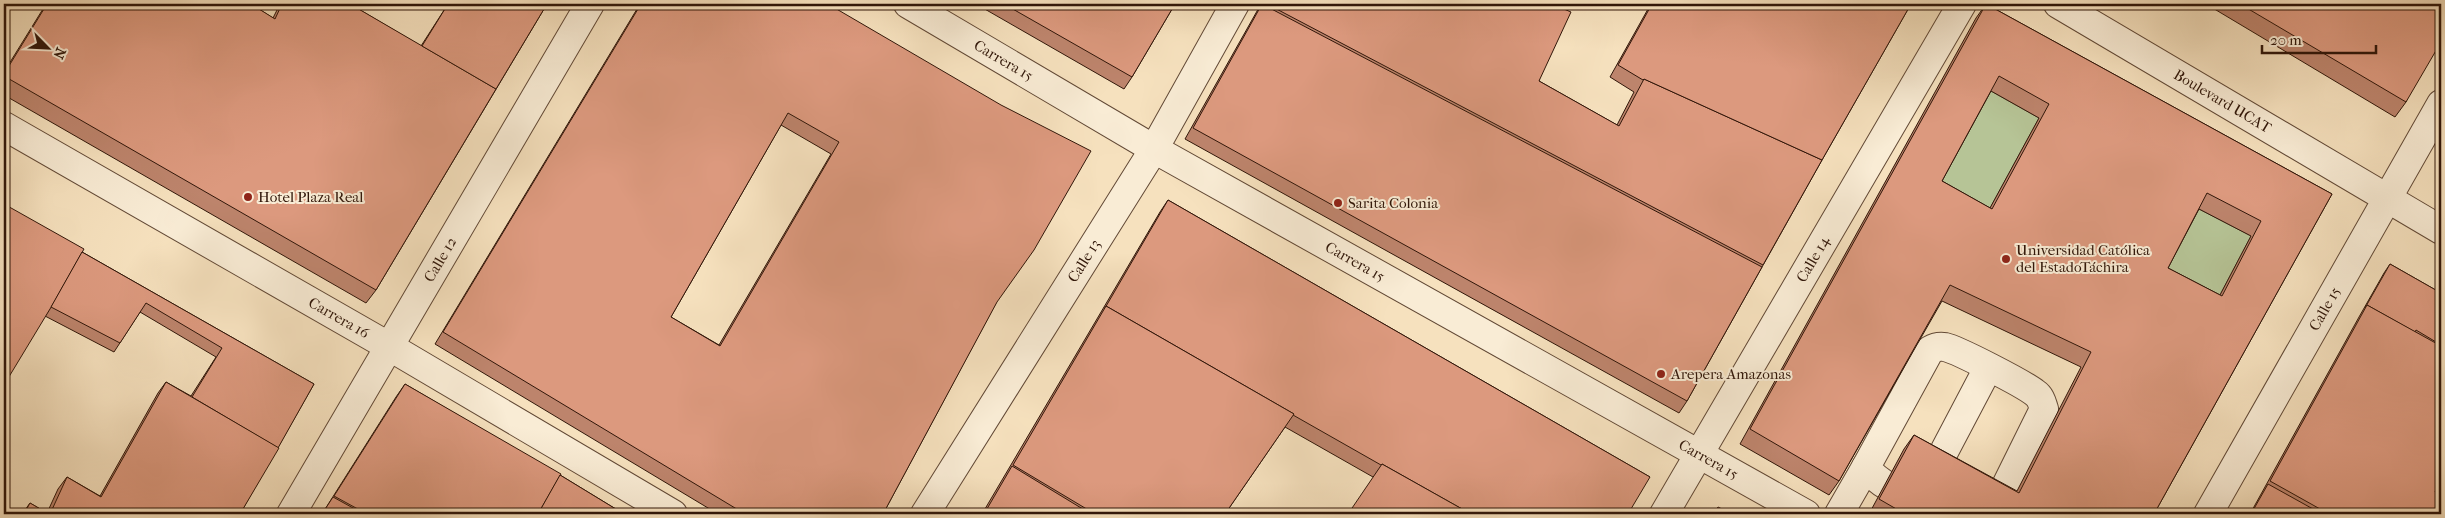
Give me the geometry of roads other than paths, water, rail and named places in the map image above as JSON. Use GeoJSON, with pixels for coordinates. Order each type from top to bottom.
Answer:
{"type":"FeatureCollection","features":[{"type":"Feature","properties":{"kind":"street","name":"Calle 12"},"geometry":{"type":"LineString","coordinates":[[291,514],[590,4]]}},
{"type":"Feature","properties":{"kind":"street","name":"Carrera 15"},"geometry":{"type":"LineString","coordinates":[[908,4],[1154,149],[1806,514]]}},
{"type":"Feature","properties":{"kind":"street","name":"Calle 13"},"geometry":{"type":"LineString","coordinates":[[924,514],[1154,149],[1235,4]]}},
{"type":"Feature","properties":{"kind":"street","name":"Calle 14"},"geometry":{"type":"LineString","coordinates":[[1664,514],[1962,4]]}},
{"type":"Feature","properties":{"kind":"street","name":"Boulevard UCAT"},"geometry":{"type":"LineString","coordinates":[[2058,4],[2441,230]]}},
{"type":"Feature","properties":{"kind":"street","name":"Calle 15"},"geometry":{"type":"LineString","coordinates":[[2208,514],[2441,104]]}},
{"type":"Feature","properties":{"kind":"street","name":"Carrera 16"},"geometry":{"type":"LineString","coordinates":[[4,126],[390,347],[673,514]]}},
{"type":"Feature","properties":{"kind":"street"},"geometry":{"type":"LineString","coordinates":[[1839,514],[1930,350],[1938,346],[1947,348],[2035,392],[2040,398],[2044,409],[1992,514]]}},
{"type":"Feature","properties":{"kind":"street"},"geometry":{"type":"LineString","coordinates":[[1918,501],[1988,368]]}},
{"type":"Feature","properties":{"kind":"street"},"geometry":{"type":"LineString","coordinates":[[1866,467],[1870,474],[1880,481],[1944,514]]}},
{"type":"Feature","properties":{"kind":"place","name":"Hotel Plaza Real"},"geometry":{"type":"Point","coordinates":[248,197]}},
{"type":"Feature","properties":{"kind":"place","name":"Sarita Colonia"},"geometry":{"type":"Point","coordinates":[1338,203]}},
{"type":"Feature","properties":{"kind":"place","name":"Universidad Católica del EstadoTáchira"},"geometry":{"type":"Point","coordinates":[2006,259]}},
{"type":"Feature","properties":{"kind":"place","name":"Arepera Amazonas"},"geometry":{"type":"Point","coordinates":[1661,374]}}]}
